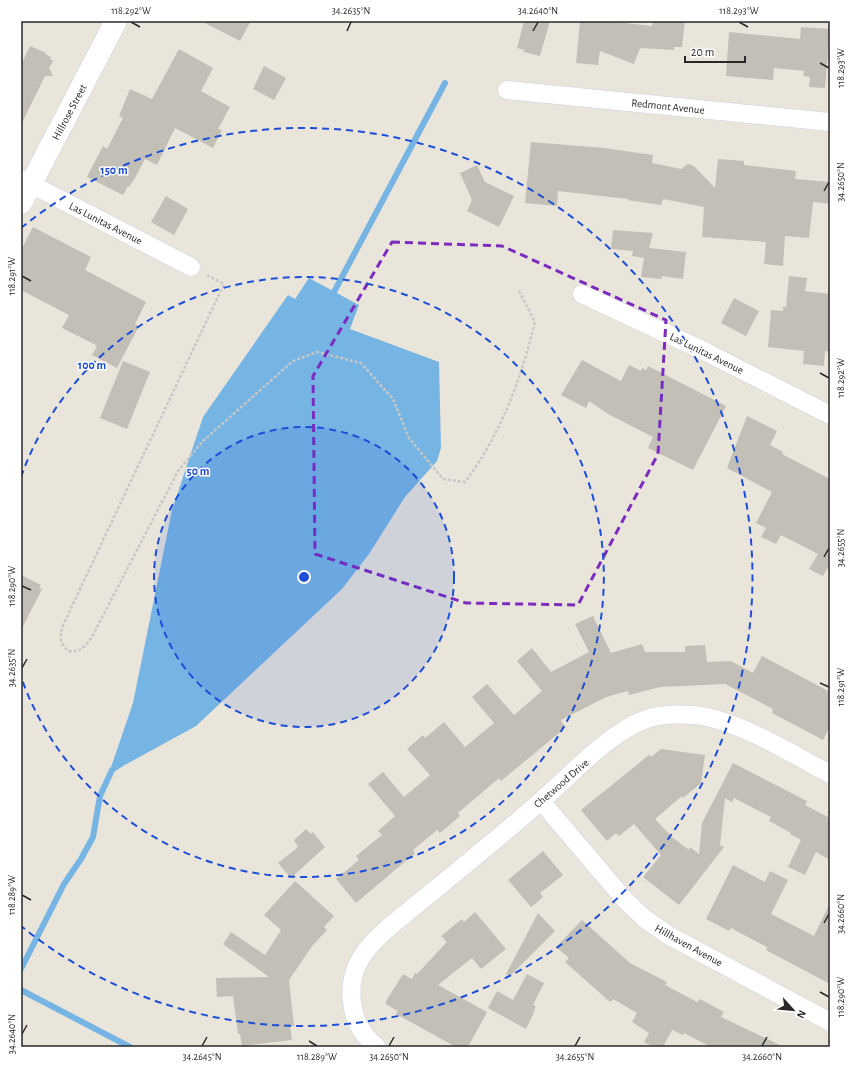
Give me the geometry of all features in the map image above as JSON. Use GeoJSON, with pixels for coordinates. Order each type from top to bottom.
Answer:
{"type":"FeatureCollection","features":[{"type":"Feature","properties":{"kind":"street","name":"Hillrose Street"},"geometry":{"type":"LineString","coordinates":[[21,203],[26,181],[116,21]]}},
{"type":"Feature","properties":{"kind":"street","name":"Redmont Avenue"},"geometry":{"type":"LineString","coordinates":[[507,90],[830,122]]}},
{"type":"Feature","properties":{"kind":"street","name":"Las Lunitas Avenue"},"geometry":{"type":"LineString","coordinates":[[26,181],[191,267]]}},
{"type":"Feature","properties":{"kind":"street","name":"Las Lunitas Avenue"},"geometry":{"type":"LineString","coordinates":[[582,294],[704,351],[830,415]]}},
{"type":"Feature","properties":{"kind":"street","name":"Chetwood Drive"},"geometry":{"type":"LineString","coordinates":[[377,1047],[368,1038],[359,1025],[353,1009],[351,995],[357,967],[373,942],[620,733],[644,720],[661,716],[691,714],[722,720],[830,774]]}},
{"type":"Feature","properties":{"kind":"street","name":"Hillhaven Avenue"},"geometry":{"type":"LineString","coordinates":[[541,801],[625,900],[645,919],[668,935],[830,1022]]}},
{"type":"Feature","properties":{"kind":"path"},"geometry":{"type":"LineString","coordinates":[[191,267],[224,284],[64,623],[60,639],[62,644],[69,651],[78,650],[84,646],[94,633],[178,471],[190,455],[203,441],[293,361],[317,352],[361,363],[393,399],[409,438],[443,480],[465,482],[481,461],[506,412],[526,357],[535,322],[520,291]]}},
{"type":"Feature","properties":{"kind":"highlighted area"},"geometry":{"type":"Polygon","coordinates":[[[392,242],[502,246],[666,320],[658,454],[578,605],[466,603],[315,554],[313,376],[392,242]]]}},
{"type":"Feature","properties":{"kind":"water"},"geometry":{"type":"Polygon","coordinates":[[[309,278],[359,305],[350,329],[439,362],[441,448],[437,461],[405,497],[369,554],[342,589],[196,726],[123,766],[108,776],[133,703],[172,510],[203,417],[288,295],[295,299],[309,278]]]}},
{"type":"Feature","properties":{"kind":"building"},"geometry":{"type":"Polygon","coordinates":[[[201,21],[251,21],[240,41],[201,21]]]}},
{"type":"Feature","properties":{"kind":"building"},"geometry":{"type":"Polygon","coordinates":[[[524,21],[550,21],[540,56],[524,52],[524,50],[517,48],[524,21]]]}},
{"type":"Feature","properties":{"kind":"building"},"geometry":{"type":"Polygon","coordinates":[[[580,21],[606,21],[652,26],[653,21],[685,21],[682,47],[674,47],[674,50],[640,48],[634,64],[600,51],[598,65],[576,63],[580,21]]]}},
{"type":"Feature","properties":{"kind":"building"},"geometry":{"type":"Polygon","coordinates":[[[801,27],[830,29],[825,88],[809,87],[810,77],[803,76],[804,71],[774,68],[773,80],[726,76],[729,32],[800,39],[801,27]]]}},
{"type":"Feature","properties":{"kind":"building"},"geometry":{"type":"Polygon","coordinates":[[[30,46],[46,53],[45,54],[51,57],[50,59],[53,61],[49,68],[53,76],[45,76],[21,125],[21,65],[30,46]]]}},
{"type":"Feature","properties":{"kind":"building"},"geometry":{"type":"Polygon","coordinates":[[[179,49],[213,68],[201,91],[230,107],[218,129],[222,130],[213,148],[175,128],[157,165],[145,159],[135,178],[123,195],[87,177],[103,146],[107,149],[123,118],[119,116],[130,89],[152,99],[179,49]]]}},
{"type":"Feature","properties":{"kind":"building"},"geometry":{"type":"Polygon","coordinates":[[[264,66],[286,78],[274,100],[253,89],[264,66]]]}},
{"type":"Feature","properties":{"kind":"building"},"geometry":{"type":"Polygon","coordinates":[[[531,142],[604,148],[653,155],[652,163],[681,169],[688,164],[694,166],[715,188],[718,159],[744,161],[744,165],[796,171],[795,179],[830,182],[830,204],[813,202],[809,238],[785,236],[783,266],[764,264],[766,242],[702,237],[704,207],[663,199],[661,205],[627,200],[628,199],[558,191],[557,206],[525,203],[531,142]]]}},
{"type":"Feature","properties":{"kind":"building"},"geometry":{"type":"Polygon","coordinates":[[[477,165],[485,182],[514,196],[499,227],[467,211],[472,200],[460,173],[477,165]]]}},
{"type":"Feature","properties":{"kind":"building"},"geometry":{"type":"Polygon","coordinates":[[[166,196],[188,209],[174,235],[151,222],[166,196]]]}},
{"type":"Feature","properties":{"kind":"building"},"geometry":{"type":"Polygon","coordinates":[[[33,227],[91,257],[85,270],[146,302],[135,324],[139,326],[117,368],[92,355],[97,346],[62,328],[69,315],[21,290],[21,250],[33,227]]]}},
{"type":"Feature","properties":{"kind":"building"},"geometry":{"type":"Polygon","coordinates":[[[613,230],[653,233],[649,248],[686,252],[683,279],[662,276],[662,279],[641,277],[644,258],[632,256],[633,251],[611,249],[613,230]]]}},
{"type":"Feature","properties":{"kind":"building"},"geometry":{"type":"Polygon","coordinates":[[[789,276],[807,278],[805,291],[830,294],[830,352],[825,351],[824,366],[803,364],[804,351],[768,347],[771,310],[783,311],[783,307],[786,307],[789,276]]]}},
{"type":"Feature","properties":{"kind":"building"},"geometry":{"type":"Polygon","coordinates":[[[734,298],[759,311],[746,336],[721,323],[734,298]]]}},
{"type":"Feature","properties":{"kind":"building"},"geometry":{"type":"Polygon","coordinates":[[[582,360],[621,381],[629,365],[641,371],[642,368],[646,370],[648,366],[726,406],[693,470],[648,448],[653,437],[608,414],[589,401],[586,408],[561,395],[582,360]]]}},
{"type":"Feature","properties":{"kind":"building"},"geometry":{"type":"Polygon","coordinates":[[[123,361],[150,372],[127,429],[100,418],[123,361]]]}},
{"type":"Feature","properties":{"kind":"building"},"geometry":{"type":"Polygon","coordinates":[[[747,416],[777,431],[770,445],[783,452],[782,454],[830,479],[830,564],[823,576],[809,569],[818,554],[781,535],[776,544],[761,537],[766,528],[756,523],[772,492],[727,468],[747,416]]]}},
{"type":"Feature","properties":{"kind":"building"},"geometry":{"type":"Polygon","coordinates":[[[21,575],[41,585],[39,588],[42,589],[21,630],[21,575]]]}},
{"type":"Feature","properties":{"kind":"building"},"geometry":{"type":"Polygon","coordinates":[[[593,616],[611,653],[642,644],[645,652],[685,652],[685,646],[705,645],[707,662],[731,661],[753,673],[762,656],[830,692],[830,727],[823,740],[772,713],[773,709],[725,684],[660,687],[629,695],[628,691],[606,697],[561,720],[565,728],[501,781],[499,778],[458,813],[460,816],[440,833],[437,830],[413,850],[415,853],[356,903],[336,879],[359,860],[356,856],[382,835],[378,831],[395,816],[368,784],[383,772],[404,797],[430,775],[407,749],[423,735],[425,738],[444,722],[465,747],[494,723],[472,697],[487,684],[514,715],[542,691],[517,661],[532,648],[551,672],[589,652],[575,624],[593,616]]]}},
{"type":"Feature","properties":{"kind":"building"},"geometry":{"type":"Polygon","coordinates":[[[661,749],[705,755],[701,783],[683,798],[682,796],[655,819],[672,837],[689,850],[690,847],[699,854],[702,823],[733,763],[807,801],[805,805],[830,818],[830,860],[816,852],[805,875],[788,867],[801,840],[769,821],[771,817],[734,798],[732,802],[725,798],[720,845],[724,847],[679,905],[643,877],[661,855],[634,824],[619,836],[616,833],[607,841],[581,810],[649,755],[651,757],[661,749]]]}},
{"type":"Feature","properties":{"kind":"building"},"geometry":{"type":"Polygon","coordinates":[[[306,829],[311,834],[313,832],[325,847],[291,878],[278,863],[298,847],[294,840],[306,829]]]}},
{"type":"Feature","properties":{"kind":"building"},"geometry":{"type":"Polygon","coordinates":[[[543,851],[563,875],[540,893],[543,897],[531,907],[508,880],[543,851]]]}},
{"type":"Feature","properties":{"kind":"building"},"geometry":{"type":"Polygon","coordinates":[[[733,865],[765,882],[770,871],[788,880],[771,914],[814,936],[830,903],[830,984],[766,950],[767,947],[731,928],[729,931],[706,919],[733,865]]]}},
{"type":"Feature","properties":{"kind":"building"},"geometry":{"type":"Polygon","coordinates":[[[295,881],[334,916],[324,927],[327,930],[313,945],[289,980],[294,1026],[290,1026],[292,1040],[242,1046],[240,1034],[238,1034],[233,996],[217,997],[216,978],[269,977],[223,944],[231,932],[265,955],[281,930],[264,915],[295,881]]]}},
{"type":"Feature","properties":{"kind":"building"},"geometry":{"type":"Polygon","coordinates":[[[475,912],[506,949],[481,969],[472,958],[438,985],[487,1012],[468,1047],[456,1047],[396,1014],[398,1011],[386,1004],[386,1001],[403,974],[412,979],[415,973],[417,974],[447,942],[441,936],[462,919],[464,922],[475,912]]]}},
{"type":"Feature","properties":{"kind":"building"},"geometry":{"type":"Polygon","coordinates":[[[538,913],[555,931],[509,977],[506,974],[538,913]]]}},
{"type":"Feature","properties":{"kind":"building"},"geometry":{"type":"Polygon","coordinates":[[[582,920],[630,963],[667,982],[665,985],[697,1002],[700,999],[724,1012],[721,1017],[784,1047],[711,1047],[684,1033],[683,1035],[672,1030],[663,1047],[654,1047],[644,1042],[649,1033],[632,1022],[637,1013],[613,999],[610,1002],[565,962],[569,958],[556,947],[582,920]]]}},
{"type":"Feature","properties":{"kind":"building"},"geometry":{"type":"Polygon","coordinates":[[[527,974],[544,983],[533,1005],[536,1006],[535,1010],[526,1029],[488,1008],[497,991],[513,1000],[527,974]]]}},
{"type":"Feature","properties":{"kind":"waterway"},"geometry":{"type":"LineString","coordinates":[[334,292],[445,83]]}},
{"type":"Feature","properties":{"kind":"waterway"},"geometry":{"type":"LineString","coordinates":[[21,969],[64,884],[81,859],[93,837],[100,796],[112,770]]}},
{"type":"Feature","properties":{"kind":"waterway"},"geometry":{"type":"LineString","coordinates":[[21,990],[130,1047]]}}]}
